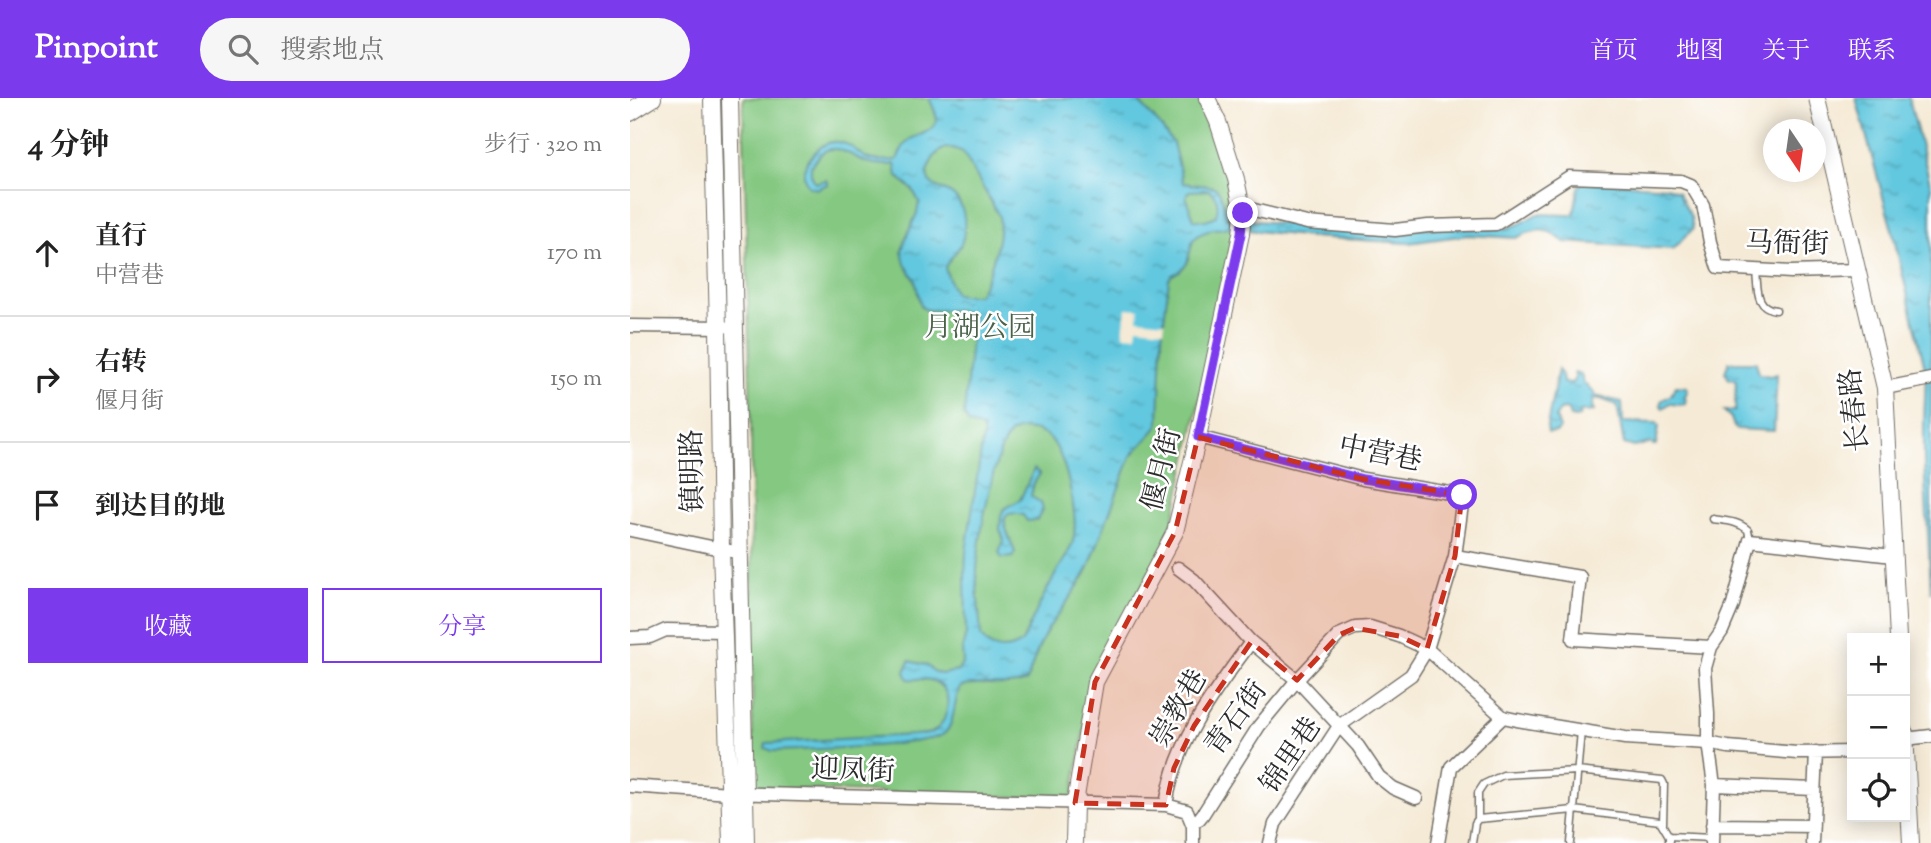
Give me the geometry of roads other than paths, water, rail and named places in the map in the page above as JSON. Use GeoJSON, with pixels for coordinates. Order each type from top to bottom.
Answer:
{"type":"FeatureCollection","features":[{"type":"Feature","properties":{"kind":"main road"},"geometry":{"type":"LineString","coordinates":[[630,112],[652,98]]}},
{"type":"Feature","properties":{"kind":"main road","name":"镇明路"},"geometry":{"type":"LineString","coordinates":[[712,98],[724,631],[738,793],[746,843]]}},
{"type":"Feature","properties":{"kind":"main road","name":"镇明路"},"geometry":{"type":"LineString","coordinates":[[730,98],[740,553],[738,793],[731,843]]}},
{"type":"Feature","properties":{"kind":"main road","name":"偃月街"},"geometry":{"type":"LineString","coordinates":[[1074,843],[1075,803],[1095,682],[1175,531],[1241,234],[1242,210],[1236,178],[1207,98]]}},
{"type":"Feature","properties":{"kind":"main road","name":"长春路"},"geometry":{"type":"LineString","coordinates":[[1817,98],[1885,388],[1898,633]]}},
{"type":"Feature","properties":{"kind":"main road"},"geometry":{"type":"LineString","coordinates":[[1906,759],[1911,843]]}},
{"type":"Feature","properties":{"kind":"street","name":"马衙街"},"geometry":{"type":"LineString","coordinates":[[1242,210],[1307,222],[1395,230],[1496,224],[1569,177],[1681,181],[1691,185],[1703,205],[1718,268],[1791,272],[1856,270]]}},
{"type":"Feature","properties":{"kind":"street"},"geometry":{"type":"LineString","coordinates":[[630,326],[736,326]]}},
{"type":"Feature","properties":{"kind":"street"},"geometry":{"type":"LineString","coordinates":[[1885,388],[1926,380]]}},
{"type":"Feature","properties":{"kind":"street","name":"中营巷"},"geometry":{"type":"LineString","coordinates":[[1198,437],[1363,479],[1462,495],[1455,556]]}},
{"type":"Feature","properties":{"kind":"street"},"geometry":{"type":"LineString","coordinates":[[630,530],[740,553]]}},
{"type":"Feature","properties":{"kind":"street"},"geometry":{"type":"LineString","coordinates":[[1813,826],[1712,835],[1714,785],[1708,743],[1709,715],[1705,668],[1711,647],[1722,631],[1732,605],[1750,540],[1893,556]]}},
{"type":"Feature","properties":{"kind":"street"},"geometry":{"type":"LineString","coordinates":[[1455,556],[1580,577],[1573,639],[1711,647]]}},
{"type":"Feature","properties":{"kind":"street","name":"锦里巷"},"geometry":{"type":"LineString","coordinates":[[1270,843],[1275,824],[1339,726],[1411,675],[1427,649],[1455,556]]}},
{"type":"Feature","properties":{"kind":"street"},"geometry":{"type":"LineString","coordinates":[[1178,568],[1194,580],[1251,642],[1297,680],[1339,635],[1355,628],[1370,627],[1427,649],[1503,717],[1625,738],[1708,743],[1797,753],[1847,752]]}},
{"type":"Feature","properties":{"kind":"street"},"geometry":{"type":"LineString","coordinates":[[630,638],[650,637],[666,630],[724,631]]}},
{"type":"Feature","properties":{"kind":"street","name":"崇教巷"},"geometry":{"type":"LineString","coordinates":[[1166,805],[1174,768],[1194,726],[1216,689],[1251,642]]}},
{"type":"Feature","properties":{"kind":"street","name":"青石街"},"geometry":{"type":"LineString","coordinates":[[1192,822],[1203,814],[1259,726],[1297,680],[1358,746],[1380,777],[1393,788],[1416,798]]}},
{"type":"Feature","properties":{"kind":"street"},"geometry":{"type":"LineString","coordinates":[[1438,843],[1451,767],[1503,717]]}},
{"type":"Feature","properties":{"kind":"street"},"geometry":{"type":"LineString","coordinates":[[1910,738],[1928,736]]}},
{"type":"Feature","properties":{"kind":"street"},"geometry":{"type":"LineString","coordinates":[[1812,843],[1816,752]]}},
{"type":"Feature","properties":{"kind":"street"},"geometry":{"type":"LineString","coordinates":[[1714,785],[1814,789]]}},
{"type":"Feature","properties":{"kind":"street","name":"迎凤街"},"geometry":{"type":"LineString","coordinates":[[630,786],[738,793],[1166,805]]}},
{"type":"Feature","properties":{"kind":"street"},"geometry":{"type":"LineString","coordinates":[[1166,805],[1187,811],[1192,822],[1193,843]]}},
{"type":"Feature","properties":{"kind":"lane"},"geometry":{"type":"LineString","coordinates":[[1756,271],[1763,305],[1776,310]]}},
{"type":"Feature","properties":{"kind":"lane"},"geometry":{"type":"LineString","coordinates":[[1713,519],[1743,525],[1748,530],[1750,540]]}},
{"type":"Feature","properties":{"kind":"lane"},"geometry":{"type":"LineString","coordinates":[[1571,843],[1581,731]]}},
{"type":"Feature","properties":{"kind":"lane"},"geometry":{"type":"LineString","coordinates":[[1472,843],[1478,819],[1478,793],[1484,784],[1503,775],[1577,771],[1662,780],[1663,824],[1669,840],[1712,835]]}},
{"type":"Feature","properties":{"kind":"lane"},"geometry":{"type":"LineString","coordinates":[[1478,819],[1574,810],[1660,821],[1663,824]]}},
{"type":"Feature","properties":{"kind":"water"},"geometry":{"type":"Polygon","coordinates":[[[929,98],[1136,98],[1173,143],[1183,183],[1210,186],[1219,191],[1227,218],[1310,226],[1504,229],[1537,214],[1574,214],[1578,189],[1581,184],[1589,181],[1667,187],[1678,192],[1691,217],[1693,229],[1673,249],[1565,242],[1550,232],[1540,230],[1516,238],[1468,235],[1408,243],[1229,228],[1213,229],[1198,235],[1193,240],[1187,263],[1169,279],[1162,338],[1159,422],[1131,456],[1089,567],[1044,635],[1027,681],[1010,685],[960,687],[948,729],[935,738],[863,747],[772,751],[765,748],[766,743],[934,732],[944,719],[948,705],[945,692],[932,680],[908,679],[905,672],[909,661],[926,665],[941,674],[958,671],[963,662],[962,649],[966,634],[966,552],[983,437],[983,428],[969,424],[964,415],[973,316],[960,310],[927,310],[921,307],[915,280],[905,264],[902,251],[919,202],[913,190],[897,176],[895,164],[870,163],[832,149],[822,153],[811,166],[815,183],[826,180],[828,184],[816,189],[809,187],[804,174],[806,164],[812,156],[831,142],[843,143],[872,160],[897,160],[907,142],[935,124],[936,116],[929,98]],[[946,148],[939,152],[927,172],[929,182],[958,201],[965,225],[961,244],[945,268],[954,293],[978,295],[994,257],[999,235],[999,216],[963,152],[946,148]],[[1209,190],[1189,191],[1186,196],[1194,220],[1206,220],[1216,216],[1217,202],[1209,190]],[[1023,429],[1010,434],[998,459],[983,521],[978,558],[977,587],[981,636],[989,645],[1000,649],[1011,648],[1022,642],[1073,541],[1074,519],[1070,490],[1058,451],[1044,434],[1023,429]]]}},
{"type":"Feature","properties":{"kind":"water"},"geometry":{"type":"Polygon","coordinates":[[[1856,98],[1909,98],[1931,187],[1931,593],[1924,461],[1926,372],[1892,230],[1856,98]]]}},
{"type":"Feature","properties":{"kind":"water"},"geometry":{"type":"Polygon","coordinates":[[[1729,362],[1756,362],[1759,374],[1777,374],[1774,431],[1734,427],[1731,418],[1724,411],[1735,411],[1736,380],[1729,379],[1725,372],[1729,362]]]}},
{"type":"Feature","properties":{"kind":"water"},"geometry":{"type":"Polygon","coordinates":[[[1558,369],[1563,383],[1572,383],[1575,372],[1581,374],[1583,383],[1595,396],[1622,402],[1623,422],[1657,423],[1659,426],[1656,445],[1650,443],[1634,447],[1624,444],[1617,405],[1601,399],[1594,399],[1594,411],[1580,412],[1579,417],[1570,417],[1568,410],[1560,410],[1555,419],[1560,429],[1548,433],[1558,369]]]}},
{"type":"Feature","properties":{"kind":"water"},"geometry":{"type":"Polygon","coordinates":[[[1676,386],[1687,387],[1686,404],[1670,403],[1663,408],[1661,401],[1671,395],[1676,386]]]}},
{"type":"Feature","properties":{"kind":"water"},"geometry":{"type":"Polygon","coordinates":[[[1034,469],[1040,474],[1034,483],[1031,496],[1041,503],[1043,509],[1037,520],[1027,521],[1023,515],[1007,515],[1005,526],[1015,553],[1013,557],[1002,558],[999,553],[1004,540],[1000,529],[1001,515],[1004,509],[1020,500],[1034,469]]]}},
{"type":"Feature","properties":{"kind":"park label","name":"月湖公园"},"geometry":{"type":"Point","coordinates":[980,329]}}]}
